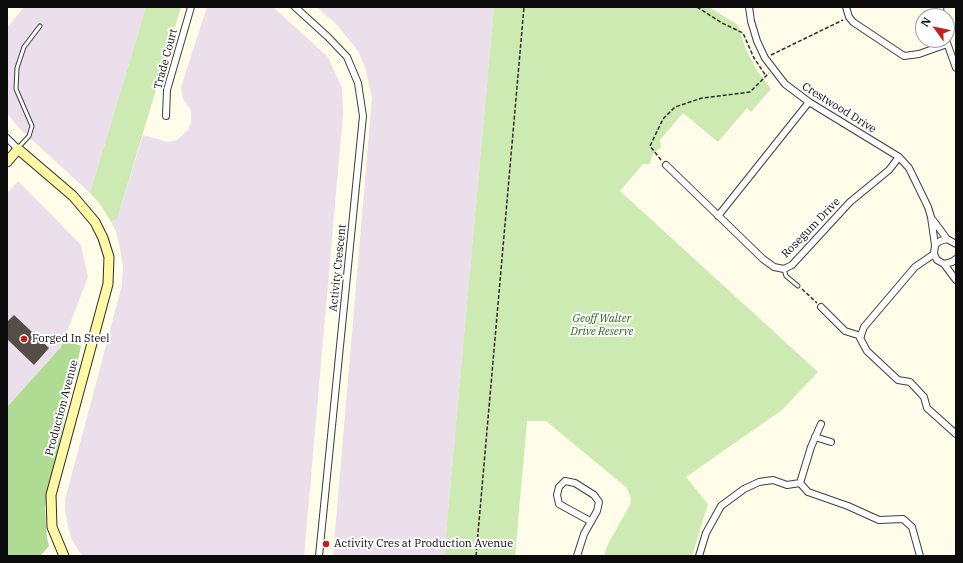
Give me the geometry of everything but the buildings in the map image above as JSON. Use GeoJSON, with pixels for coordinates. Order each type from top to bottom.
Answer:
{"type":"FeatureCollection","features":[{"type":"Feature","properties":{"kind":"main road"},"geometry":{"type":"LineString","coordinates":[[7,162],[18,149]]}},
{"type":"Feature","properties":{"kind":"main road","name":"Production Avenue"},"geometry":{"type":"LineString","coordinates":[[18,149],[73,196],[90,214],[100,230],[109,257],[108,284],[51,495],[52,527],[64,556]]}},
{"type":"Feature","properties":{"kind":"street","name":"Trade Court"},"geometry":{"type":"LineString","coordinates":[[166,116],[167,90],[191,7]]}},
{"type":"Feature","properties":{"kind":"street","name":"Activity Crescent"},"geometry":{"type":"LineString","coordinates":[[295,7],[328,36],[347,57],[358,84],[363,116],[319,556]]}},
{"type":"Feature","properties":{"kind":"street","name":"Crestwood Drive"},"geometry":{"type":"LineString","coordinates":[[749,7],[751,21],[757,41],[765,58],[785,84],[809,102],[899,157],[909,168],[931,217],[947,239]]}},
{"type":"Feature","properties":{"kind":"street"},"geometry":{"type":"LineString","coordinates":[[846,7],[848,17],[904,56],[919,54],[932,48]]}},
{"type":"Feature","properties":{"kind":"street"},"geometry":{"type":"LineString","coordinates":[[948,48],[956,68]]}},
{"type":"Feature","properties":{"kind":"street"},"geometry":{"type":"LineString","coordinates":[[718,216],[809,102]]}},
{"type":"Feature","properties":{"kind":"street","name":"Production Avenue"},"geometry":{"type":"LineString","coordinates":[[7,138],[18,149]]}},
{"type":"Feature","properties":{"kind":"street","name":"Rosegum Drive"},"geometry":{"type":"LineString","coordinates":[[666,165],[763,259],[774,267],[784,269],[792,265],[850,202],[889,170],[899,157]]}},
{"type":"Feature","properties":{"kind":"street","name":"Crestwood Drive"},"geometry":{"type":"LineString","coordinates":[[931,217],[935,245],[934,254]]}},
{"type":"Feature","properties":{"kind":"street"},"geometry":{"type":"LineString","coordinates":[[935,245],[940,240],[947,239],[956,244]]}},
{"type":"Feature","properties":{"kind":"street"},"geometry":{"type":"LineString","coordinates":[[956,280],[944,264],[937,260],[934,254],[916,267],[864,328],[861,336],[867,351],[898,380],[910,382],[924,397],[927,408],[956,434]]}},
{"type":"Feature","properties":{"kind":"street"},"geometry":{"type":"LineString","coordinates":[[916,267],[937,260]]}},
{"type":"Feature","properties":{"kind":"street"},"geometry":{"type":"LineString","coordinates":[[944,264],[956,261]]}},
{"type":"Feature","properties":{"kind":"street"},"geometry":{"type":"LineString","coordinates":[[821,307],[845,331],[861,336]]}},
{"type":"Feature","properties":{"kind":"street"},"geometry":{"type":"LineString","coordinates":[[800,483],[815,437],[821,424]]}},
{"type":"Feature","properties":{"kind":"street"},"geometry":{"type":"LineString","coordinates":[[815,437],[831,442]]}},
{"type":"Feature","properties":{"kind":"street"},"geometry":{"type":"LineString","coordinates":[[699,556],[706,533],[714,516],[726,502],[744,489],[760,482],[773,480],[787,485],[800,483]]}},
{"type":"Feature","properties":{"kind":"street"},"geometry":{"type":"LineString","coordinates":[[577,556],[584,534],[597,511],[599,502],[594,495],[582,487],[575,483],[565,481],[559,487],[557,495],[559,504],[590,521]]}},
{"type":"Feature","properties":{"kind":"street"},"geometry":{"type":"LineString","coordinates":[[800,483],[808,492],[848,506],[879,520],[903,519],[912,527],[920,556]]}},
{"type":"Feature","properties":{"kind":"lane"},"geometry":{"type":"LineString","coordinates":[[18,149],[29,136],[32,126],[16,89],[17,68],[24,47],[40,26]]}},
{"type":"Feature","properties":{"kind":"lane"},"geometry":{"type":"LineString","coordinates":[[784,269],[786,276],[798,286]]}},
{"type":"Feature","properties":{"kind":"path"},"geometry":{"type":"LineString","coordinates":[[476,556],[524,7]]}},
{"type":"Feature","properties":{"kind":"path"},"geometry":{"type":"LineString","coordinates":[[697,7],[722,23],[743,33],[754,58],[766,76]]}},
{"type":"Feature","properties":{"kind":"path"},"geometry":{"type":"LineString","coordinates":[[765,58],[848,17]]}},
{"type":"Feature","properties":{"kind":"path"},"geometry":{"type":"LineString","coordinates":[[666,165],[650,146],[663,119],[675,107],[698,98],[750,92],[773,69]]}},
{"type":"Feature","properties":{"kind":"path"},"geometry":{"type":"LineString","coordinates":[[798,286],[821,307]]}},
{"type":"Feature","properties":{"kind":"shaded area"},"geometry":{"type":"Polygon","coordinates":[[[24,7],[146,7],[90,193],[20,129],[7,113],[7,28],[24,7]]]}},
{"type":"Feature","properties":{"kind":"shaded area"},"geometry":{"type":"Polygon","coordinates":[[[207,7],[273,7],[328,57],[342,88],[343,114],[304,556],[82,556],[71,538],[65,512],[65,500],[122,285],[123,266],[116,231],[111,222],[117,219],[143,135],[168,142],[177,140],[188,130],[191,123],[191,110],[183,99],[181,87],[207,7]]]}},
{"type":"Feature","properties":{"kind":"shaded area"},"geometry":{"type":"Polygon","coordinates":[[[317,7],[494,7],[444,556],[333,556],[372,98],[365,67],[358,51],[338,26],[317,7]]]}},
{"type":"Feature","properties":{"kind":"shaded area"},"geometry":{"type":"Polygon","coordinates":[[[18,181],[81,245],[88,277],[61,347],[7,407],[7,193],[18,181]]]}},
{"type":"Feature","properties":{"kind":"green space"},"geometry":{"type":"Polygon","coordinates":[[[146,7],[181,7],[117,219],[111,222],[100,204],[90,193],[146,7]]]}},
{"type":"Feature","properties":{"kind":"green space","name":"Geoff Walter Drive Reserve"},"geometry":{"type":"Polygon","coordinates":[[[494,7],[709,7],[738,25],[745,47],[756,69],[771,89],[751,112],[747,108],[718,142],[683,113],[660,140],[661,147],[652,155],[650,164],[643,164],[620,191],[818,372],[782,410],[686,477],[708,504],[692,556],[604,556],[608,544],[630,505],[631,499],[627,488],[546,421],[527,421],[515,556],[444,556],[494,7]]]}},
{"type":"Feature","properties":{"kind":"green space"},"geometry":{"type":"Polygon","coordinates":[[[64,340],[81,346],[45,507],[49,546],[40,556],[7,556],[7,407],[61,347],[64,340]]]}},
{"type":"Feature","properties":{"kind":"place","name":"Forged In Steel"},"geometry":{"type":"Point","coordinates":[24,339]}},
{"type":"Feature","properties":{"kind":"place","name":"Activity Cres at Production Avenue"},"geometry":{"type":"Point","coordinates":[326,544]}}]}
